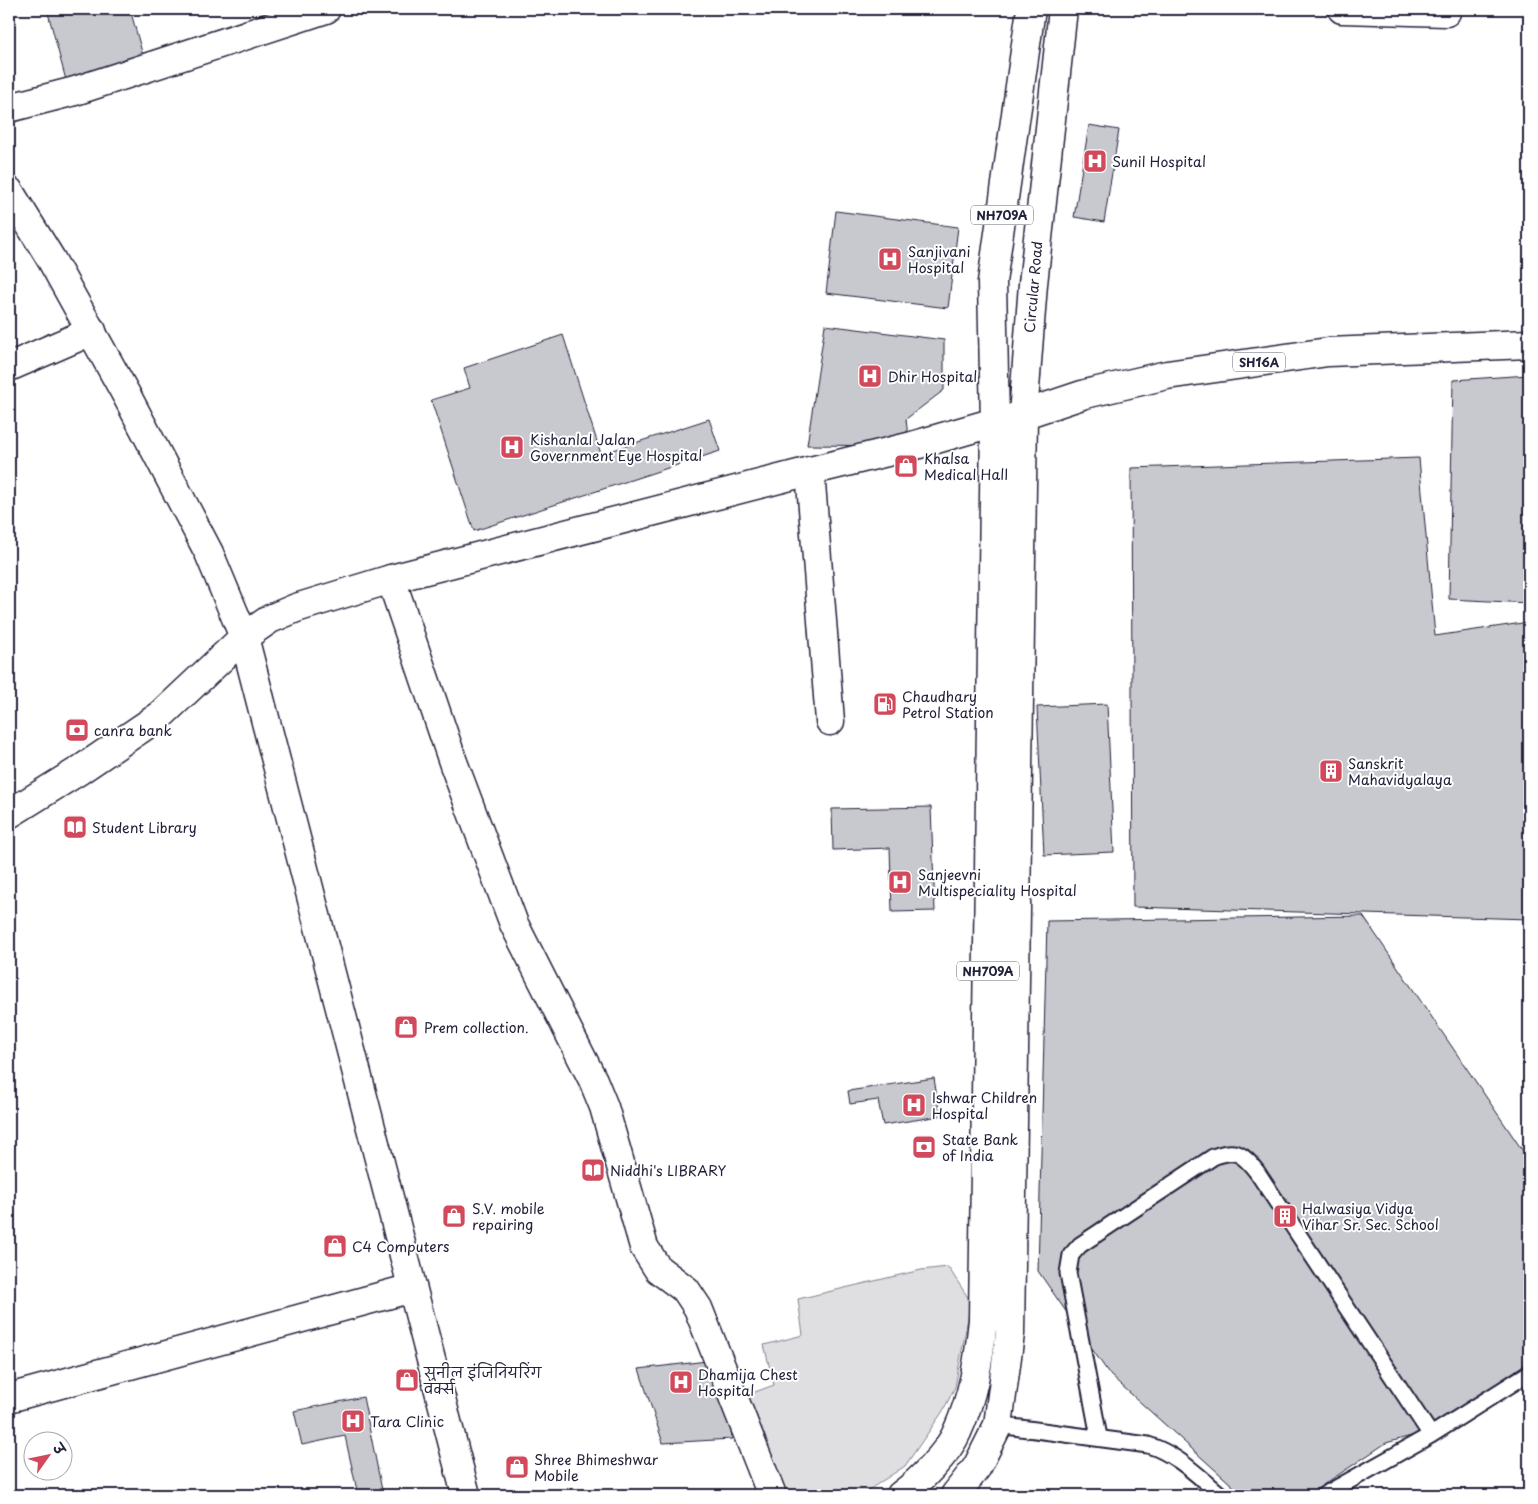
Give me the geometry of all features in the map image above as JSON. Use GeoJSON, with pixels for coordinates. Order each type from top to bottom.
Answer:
{"type":"FeatureCollection","features":[{"type":"Feature","properties":{"kind":"street"},"geometry":{"type":"LineString","coordinates":[[9,108],[75,91],[326,9]]}},
{"type":"Feature","properties":{"kind":"street","name":"NH709A"},"geometry":{"type":"LineString","coordinates":[[901,1495],[921,1480],[957,1434],[978,1370],[983,1320],[996,422],[992,282],[1031,9]]}},
{"type":"Feature","properties":{"kind":"street","name":"Circular Road"},"geometry":{"type":"LineString","coordinates":[[1023,416],[1033,284],[1063,9]]}},
{"type":"Feature","properties":{"kind":"street"},"geometry":{"type":"LineString","coordinates":[[1342,9],[1446,12]]}},
{"type":"Feature","properties":{"kind":"street"},"geometry":{"type":"LineString","coordinates":[[9,191],[92,331],[209,553],[244,637],[466,1495]]}},
{"type":"Feature","properties":{"kind":"street"},"geometry":{"type":"LineString","coordinates":[[9,367],[92,331]]}},
{"type":"Feature","properties":{"kind":"street","name":"SH16A"},"geometry":{"type":"LineString","coordinates":[[996,422],[1023,416],[1085,394],[1176,373],[1328,352],[1529,344]]}},
{"type":"Feature","properties":{"kind":"street","name":"NH709A"},"geometry":{"type":"LineString","coordinates":[[955,1495],[977,1467],[998,1425],[1010,1324],[1023,416]]}},
{"type":"Feature","properties":{"kind":"street"},"geometry":{"type":"LineString","coordinates":[[9,814],[80,770],[161,715],[244,637],[270,619],[296,608],[391,579],[912,446],[996,422]]}},
{"type":"Feature","properties":{"kind":"street"},"geometry":{"type":"LineString","coordinates":[[810,471],[830,721]]}},
{"type":"Feature","properties":{"kind":"street"},"geometry":{"type":"LineString","coordinates":[[391,579],[453,762],[514,924],[593,1080],[604,1107],[644,1247],[658,1269],[686,1290],[698,1308],[772,1495]]}},
{"type":"Feature","properties":{"kind":"street"},"geometry":{"type":"LineString","coordinates":[[9,1398],[412,1288]]}},
{"type":"Feature","properties":{"kind":"lane"},"geometry":{"type":"LineString","coordinates":[[1099,1437],[1068,1273],[1071,1256],[1080,1245],[1212,1157],[1227,1152],[1237,1152],[1257,1172],[1431,1434]]}},
{"type":"Feature","properties":{"kind":"lane"},"geometry":{"type":"LineString","coordinates":[[1324,1495],[1431,1434],[1529,1373]]}},
{"type":"Feature","properties":{"kind":"lane"},"geometry":{"type":"LineString","coordinates":[[998,1425],[1133,1441],[1162,1449],[1180,1461],[1221,1495]]}},
{"type":"Feature","properties":{"kind":"shaded area"},"geometry":{"type":"Polygon","coordinates":[[[948,1267],[971,1302],[955,1387],[943,1411],[905,1466],[861,1495],[788,1495],[744,1396],[774,1385],[764,1345],[803,1335],[798,1299],[921,1270],[948,1267]]]}},
{"type":"Feature","properties":{"kind":"building"},"geometry":{"type":"Polygon","coordinates":[[[47,9],[130,9],[145,63],[67,84],[47,9]]]}},
{"type":"Feature","properties":{"kind":"building"},"geometry":{"type":"Polygon","coordinates":[[[1089,125],[1119,130],[1104,222],[1074,217],[1089,125]]]}},
{"type":"Feature","properties":{"kind":"building"},"geometry":{"type":"Polygon","coordinates":[[[836,211],[958,227],[948,308],[826,293],[836,211]]]}},
{"type":"Feature","properties":{"kind":"building"},"geometry":{"type":"Polygon","coordinates":[[[825,325],[944,340],[944,390],[906,419],[909,446],[807,445],[825,325]]]}},
{"type":"Feature","properties":{"kind":"building"},"geometry":{"type":"Polygon","coordinates":[[[563,335],[601,454],[709,419],[720,451],[474,531],[431,400],[470,388],[464,368],[563,335]]]}},
{"type":"Feature","properties":{"kind":"building"},"geometry":{"type":"Polygon","coordinates":[[[1529,375],[1529,603],[1449,599],[1453,380],[1529,375]]]}},
{"type":"Feature","properties":{"kind":"building","name":"Sanskrit Mahavidyalaya"},"geometry":{"type":"Polygon","coordinates":[[[1419,458],[1435,636],[1529,622],[1529,919],[1133,907],[1131,468],[1419,458]]]}},
{"type":"Feature","properties":{"kind":"building"},"geometry":{"type":"Polygon","coordinates":[[[1107,704],[1114,852],[1044,855],[1037,707],[1107,704]]]}},
{"type":"Feature","properties":{"kind":"building"},"geometry":{"type":"Polygon","coordinates":[[[931,807],[935,911],[892,912],[890,848],[833,850],[832,809],[931,807]]]}},
{"type":"Feature","properties":{"kind":"building","name":"Halwasiya Vidya Vihar Sr. Sec. School"},"geometry":{"type":"Polygon","coordinates":[[[1363,916],[1529,1160],[1529,1361],[1429,1431],[1386,1443],[1308,1495],[1243,1495],[1110,1375],[1038,1271],[1047,921],[1363,916]]]}},
{"type":"Feature","properties":{"kind":"building"},"geometry":{"type":"Polygon","coordinates":[[[934,1078],[940,1116],[883,1125],[878,1100],[850,1104],[848,1091],[934,1078]]]}},
{"type":"Feature","properties":{"kind":"building"},"geometry":{"type":"Polygon","coordinates":[[[707,1361],[728,1408],[732,1439],[663,1443],[639,1369],[707,1361]]]}},
{"type":"Feature","properties":{"kind":"building"},"geometry":{"type":"Polygon","coordinates":[[[363,1397],[383,1495],[358,1495],[345,1436],[302,1445],[294,1411],[363,1397]]]}},
{"type":"Feature","properties":{"kind":"place","name":"Sunil Hospital"},"geometry":{"type":"Point","coordinates":[1095,161]}},
{"type":"Feature","properties":{"kind":"place","name":"Sanjivani Hospital"},"geometry":{"type":"Point","coordinates":[890,259]}},
{"type":"Feature","properties":{"kind":"place","name":"Dhir Hospital"},"geometry":{"type":"Point","coordinates":[870,376]}},
{"type":"Feature","properties":{"kind":"place","name":"Kishanlal Jalan Government Eye Hospital"},"geometry":{"type":"Point","coordinates":[512,447]}},
{"type":"Feature","properties":{"kind":"place","name":"Khalsa Medical Hall"},"geometry":{"type":"Point","coordinates":[906,466]}},
{"type":"Feature","properties":{"kind":"place","name":"Chaudhary Petrol Station"},"geometry":{"type":"Point","coordinates":[885,704]}},
{"type":"Feature","properties":{"kind":"place","name":"canra bank"},"geometry":{"type":"Point","coordinates":[77,730]}},
{"type":"Feature","properties":{"kind":"place","name":"Sanskrit Mahavidyalaya"},"geometry":{"type":"Point","coordinates":[1331,771]}},
{"type":"Feature","properties":{"kind":"place","name":"Student Library"},"geometry":{"type":"Point","coordinates":[75,827]}},
{"type":"Feature","properties":{"kind":"place","name":"Sanjeevni Multispeciality Hospital"},"geometry":{"type":"Point","coordinates":[900,882]}},
{"type":"Feature","properties":{"kind":"place","name":"Prem collection."},"geometry":{"type":"Point","coordinates":[406,1027]}},
{"type":"Feature","properties":{"kind":"place","name":"Ishwar Children Hospital"},"geometry":{"type":"Point","coordinates":[914,1105]}},
{"type":"Feature","properties":{"kind":"place","name":"State Bank of India"},"geometry":{"type":"Point","coordinates":[924,1147]}},
{"type":"Feature","properties":{"kind":"place","name":"Niddhi's LIBRARY"},"geometry":{"type":"Point","coordinates":[593,1170]}},
{"type":"Feature","properties":{"kind":"place","name":"S.V. mobile repairing"},"geometry":{"type":"Point","coordinates":[454,1216]}},
{"type":"Feature","properties":{"kind":"place","name":"Halwasiya Vidya Vihar Sr. Sec. School"},"geometry":{"type":"Point","coordinates":[1285,1216]}},
{"type":"Feature","properties":{"kind":"place","name":"C4 Computers"},"geometry":{"type":"Point","coordinates":[335,1246]}},
{"type":"Feature","properties":{"kind":"place","name":"सुनील इंजिनियरिंग वर्क्स"},"geometry":{"type":"Point","coordinates":[407,1380]}},
{"type":"Feature","properties":{"kind":"place","name":"Dhamija Chest Hospital"},"geometry":{"type":"Point","coordinates":[681,1382]}},
{"type":"Feature","properties":{"kind":"place","name":"Tara Clinic"},"geometry":{"type":"Point","coordinates":[353,1421]}},
{"type":"Feature","properties":{"kind":"place","name":"Shree Bhimeshwar Mobile"},"geometry":{"type":"Point","coordinates":[517,1467]}}]}
